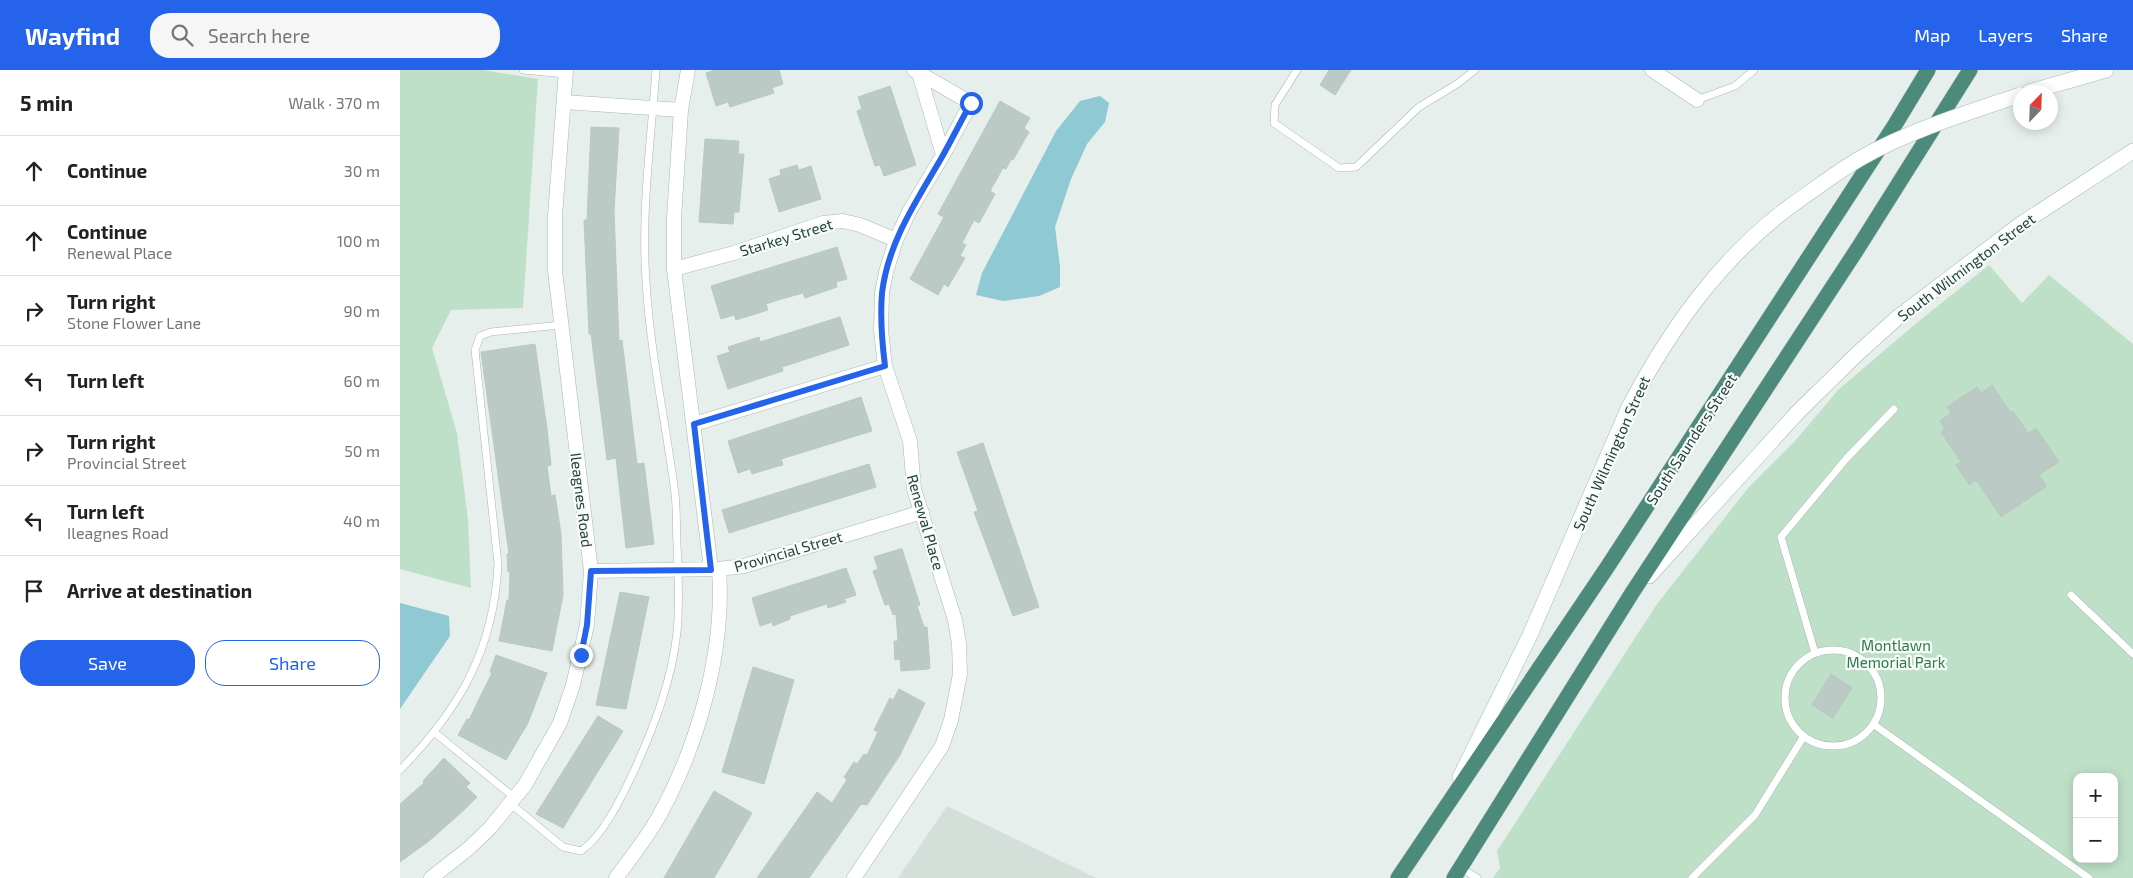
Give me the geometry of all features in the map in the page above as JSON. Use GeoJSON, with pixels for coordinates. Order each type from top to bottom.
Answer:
{"type":"FeatureCollection","features":[{"type":"Feature","properties":{"kind":"highway","name":"South Saunders Street"},"geometry":{"type":"LineString","coordinates":[[1447,804],[1697,431],[1891,131],[1928,70]]}},
{"type":"Feature","properties":{"kind":"highway"},"geometry":{"type":"LineString","coordinates":[[1632,593],[1858,248],[1970,70]]}},
{"type":"Feature","properties":{"kind":"highway","name":"South Wilmington Street"},"geometry":{"type":"LineString","coordinates":[[1457,873],[1632,593]]}},
{"type":"Feature","properties":{"kind":"highway","name":"South Wilmington Street"},"geometry":{"type":"LineString","coordinates":[[1398,878],[1447,804]]}},
{"type":"Feature","properties":{"kind":"main road"},"geometry":{"type":"LineString","coordinates":[[2054,85],[2106,70]]}},
{"type":"Feature","properties":{"kind":"main road","name":"South Wilmington Street"},"geometry":{"type":"LineString","coordinates":[[1447,804],[1530,635],[1629,407],[1647,373],[1696,298],[1740,250],[1772,220],[1835,174],[1886,145],[2013,97]]}},
{"type":"Feature","properties":{"kind":"main road","name":"South Wilmington Street"},"geometry":{"type":"LineString","coordinates":[[1632,593],[1798,413],[1857,354],[1898,318],[2021,224],[2133,151]]}},
{"type":"Feature","properties":{"kind":"street"},"geometry":{"type":"LineString","coordinates":[[616,878],[657,820],[685,761],[700,717],[716,640],[721,595],[715,569],[694,424],[674,269],[674,218],[680,110],[688,70]]}},
{"type":"Feature","properties":{"kind":"street"},"geometry":{"type":"LineString","coordinates":[[1652,70],[1697,100]]}},
{"type":"Feature","properties":{"kind":"street"},"geometry":{"type":"LineString","coordinates":[[916,71],[943,155]]}},
{"type":"Feature","properties":{"kind":"street","name":"Renewal Place"},"geometry":{"type":"LineString","coordinates":[[854,878],[942,746],[956,697],[960,674],[959,644],[955,620],[914,489],[910,442],[885,366],[881,330],[882,293],[896,240],[910,210],[971,103],[916,71]]}},
{"type":"Feature","properties":{"kind":"street","name":"Ileagnes Road"},"geometry":{"type":"LineString","coordinates":[[431,878],[468,849],[513,801],[543,755],[560,723],[573,685],[587,625],[591,571],[555,271],[554,216],[566,72]]}},
{"type":"Feature","properties":{"kind":"street"},"geometry":{"type":"LineString","coordinates":[[564,102],[680,110]]}},
{"type":"Feature","properties":{"kind":"street","name":"Starkey Street"},"geometry":{"type":"LineString","coordinates":[[674,269],[734,253],[830,223],[843,221],[860,225],[896,240]]}},
{"type":"Feature","properties":{"kind":"street"},"geometry":{"type":"LineString","coordinates":[[694,424],[885,366]]}},
{"type":"Feature","properties":{"kind":"street","name":"Provincial Street"},"geometry":{"type":"LineString","coordinates":[[591,571],[715,569],[744,566],[922,512]]}},
{"type":"Feature","properties":{"kind":"lane"},"geometry":{"type":"LineString","coordinates":[[523,70],[566,72]]}},
{"type":"Feature","properties":{"kind":"lane"},"geometry":{"type":"LineString","coordinates":[[434,732],[563,847],[581,851],[590,845],[597,836],[624,791],[651,733],[673,660],[677,632],[678,570],[675,495],[646,281],[645,237],[656,70]]}},
{"type":"Feature","properties":{"kind":"lane"},"geometry":{"type":"LineString","coordinates":[[1297,70],[1275,105],[1274,122],[1339,168],[1356,167],[1419,107],[1457,84],[1475,70]]}},
{"type":"Feature","properties":{"kind":"lane"},"geometry":{"type":"LineString","coordinates":[[1697,100],[1735,86],[1754,70]]}},
{"type":"Feature","properties":{"kind":"lane"},"geometry":{"type":"LineString","coordinates":[[400,770],[444,720],[480,658],[492,621],[498,564],[475,350],[480,336],[491,332],[561,325]]}},
{"type":"Feature","properties":{"kind":"lane"},"geometry":{"type":"LineString","coordinates":[[1815,653],[1781,537],[1846,459],[1894,410]]}},
{"type":"Feature","properties":{"kind":"lane"},"geometry":{"type":"LineString","coordinates":[[2070,595],[2133,654]]}},
{"type":"Feature","properties":{"kind":"lane"},"geometry":{"type":"LineString","coordinates":[[1830,650],[1845,651],[1859,658],[1872,669],[1879,684],[1881,700],[1878,716],[1873,724],[1869,730],[1856,740],[1841,745],[1824,745],[1804,736],[1796,729],[1788,716],[1785,702],[1786,686],[1792,672],[1802,661],[1815,653],[1830,650]]}},
{"type":"Feature","properties":{"kind":"lane"},"geometry":{"type":"LineString","coordinates":[[1873,724],[2089,878]]}},
{"type":"Feature","properties":{"kind":"lane"},"geometry":{"type":"LineString","coordinates":[[1692,878],[1754,815],[1804,736]]}},
{"type":"Feature","properties":{"kind":"lane"},"geometry":{"type":"LineString","coordinates":[[1457,873],[1477,878]]}},
{"type":"Feature","properties":{"kind":"shaded area"},"geometry":{"type":"Polygon","coordinates":[[[947,806],[1096,878],[898,878],[947,806]]]}},
{"type":"Feature","properties":{"kind":"green space"},"geometry":{"type":"Polygon","coordinates":[[[400,70],[483,70],[538,79],[523,308],[451,310],[432,348],[457,433],[468,520],[471,588],[400,569],[400,70]]]}},
{"type":"Feature","properties":{"kind":"green space","name":"Montlawn Memorial Park"},"geometry":{"type":"Polygon","coordinates":[[[1989,265],[2022,303],[2049,275],[2133,344],[2133,878],[1493,878],[1500,868],[1497,851],[1657,604],[1748,488],[1795,441],[1838,390],[1914,325],[1989,265]]]}},
{"type":"Feature","properties":{"kind":"water"},"geometry":{"type":"Polygon","coordinates":[[[1100,96],[1109,103],[1105,122],[1087,144],[1071,179],[1055,227],[1060,266],[1060,287],[1039,296],[1003,301],[976,295],[982,273],[1056,131],[1080,101],[1100,96]]]}},
{"type":"Feature","properties":{"kind":"water"},"geometry":{"type":"Polygon","coordinates":[[[400,603],[449,616],[450,636],[400,709],[400,603]]]}},
{"type":"Feature","properties":{"kind":"building"},"geometry":{"type":"Polygon","coordinates":[[[715,70],[779,70],[783,84],[772,88],[774,93],[730,107],[728,102],[716,106],[706,73],[715,70]]]}},
{"type":"Feature","properties":{"kind":"building"},"geometry":{"type":"Polygon","coordinates":[[[1329,70],[1351,70],[1335,95],[1320,85],[1329,70]]]}},
{"type":"Feature","properties":{"kind":"building"},"geometry":{"type":"Polygon","coordinates":[[[890,86],[916,165],[884,176],[880,165],[875,166],[857,111],[862,109],[858,97],[890,86]]]}},
{"type":"Feature","properties":{"kind":"building"},"geometry":{"type":"Polygon","coordinates":[[[1000,101],[1030,118],[1024,128],[1029,132],[1013,160],[1011,159],[1006,169],[1003,168],[990,191],[995,194],[979,223],[974,220],[962,243],[966,245],[960,256],[965,258],[948,287],[944,284],[938,295],[910,279],[944,217],[938,214],[1000,101]]]}},
{"type":"Feature","properties":{"kind":"building"},"geometry":{"type":"Polygon","coordinates":[[[591,127],[619,128],[614,210],[619,341],[622,340],[637,464],[644,463],[654,544],[626,548],[616,458],[607,460],[591,334],[589,334],[584,220],[587,220],[591,127]]]}},
{"type":"Feature","properties":{"kind":"building"},"geometry":{"type":"Polygon","coordinates":[[[705,139],[739,141],[738,154],[744,154],[739,212],[734,212],[733,224],[699,222],[705,139]]]}},
{"type":"Feature","properties":{"kind":"building"},"geometry":{"type":"Polygon","coordinates":[[[797,165],[799,170],[811,166],[821,199],[779,212],[769,179],[781,175],[780,170],[797,165]]]}},
{"type":"Feature","properties":{"kind":"building"},"geometry":{"type":"Polygon","coordinates":[[[837,247],[847,279],[836,282],[837,287],[805,298],[803,293],[778,300],[766,304],[768,310],[736,320],[734,315],[721,319],[711,286],[837,247]]]}},
{"type":"Feature","properties":{"kind":"building"},"geometry":{"type":"Polygon","coordinates":[[[840,317],[849,345],[782,367],[783,371],[728,389],[717,356],[730,352],[728,347],[759,337],[760,342],[840,317]]]}},
{"type":"Feature","properties":{"kind":"building"},"geometry":{"type":"Polygon","coordinates":[[[535,344],[551,465],[547,466],[551,496],[555,495],[561,534],[563,595],[552,651],[499,641],[507,600],[509,600],[510,571],[508,572],[507,554],[509,554],[481,352],[535,344]]]}},
{"type":"Feature","properties":{"kind":"building"},"geometry":{"type":"Polygon","coordinates":[[[1992,385],[2011,413],[2013,411],[2028,433],[2036,428],[2059,462],[2039,475],[2047,486],[2001,517],[1976,480],[1969,485],[1956,465],[1961,462],[1941,432],[1945,429],[1940,421],[1951,413],[1947,407],[1977,387],[1981,393],[1992,385]]]}},
{"type":"Feature","properties":{"kind":"building"},"geometry":{"type":"Polygon","coordinates":[[[861,397],[872,431],[781,459],[783,465],[752,474],[750,469],[738,473],[728,441],[861,397]]]}},
{"type":"Feature","properties":{"kind":"building"},"geometry":{"type":"Polygon","coordinates":[[[983,443],[1039,607],[1013,616],[974,512],[978,511],[957,452],[983,443]]]}},
{"type":"Feature","properties":{"kind":"building"},"geometry":{"type":"Polygon","coordinates":[[[869,464],[876,487],[729,533],[722,510],[869,464]]]}},
{"type":"Feature","properties":{"kind":"building"},"geometry":{"type":"Polygon","coordinates":[[[902,549],[920,605],[917,606],[924,627],[927,627],[930,668],[928,669],[901,671],[900,659],[895,660],[894,641],[898,641],[896,614],[893,615],[889,604],[885,605],[873,571],[878,569],[874,557],[902,549]]]}},
{"type":"Feature","properties":{"kind":"building"},"geometry":{"type":"Polygon","coordinates":[[[846,568],[856,595],[844,599],[846,602],[828,608],[827,604],[814,608],[790,616],[790,619],[773,626],[772,622],[760,626],[752,598],[846,568]]]}},
{"type":"Feature","properties":{"kind":"building"},"geometry":{"type":"Polygon","coordinates":[[[620,592],[649,597],[626,709],[596,705],[620,592]]]}},
{"type":"Feature","properties":{"kind":"building"},"geometry":{"type":"Polygon","coordinates":[[[496,655],[547,673],[528,723],[506,760],[458,735],[467,719],[469,720],[492,673],[490,672],[496,655]]]}},
{"type":"Feature","properties":{"kind":"building"},"geometry":{"type":"Polygon","coordinates":[[[753,667],[794,680],[764,784],[722,772],[753,667]]]}},
{"type":"Feature","properties":{"kind":"building"},"geometry":{"type":"Polygon","coordinates":[[[1831,674],[1852,688],[1833,718],[1812,705],[1831,674]]]}},
{"type":"Feature","properties":{"kind":"building"},"geometry":{"type":"Polygon","coordinates":[[[899,689],[925,703],[900,755],[867,805],[861,804],[809,878],[757,878],[817,792],[832,803],[847,780],[844,777],[854,762],[857,764],[864,754],[867,755],[878,732],[874,730],[890,698],[893,700],[899,689]]]}},
{"type":"Feature","properties":{"kind":"building"},"geometry":{"type":"Polygon","coordinates":[[[598,716],[623,731],[563,828],[536,814],[598,716]]]}},
{"type":"Feature","properties":{"kind":"building"},"geometry":{"type":"Polygon","coordinates":[[[444,758],[470,783],[466,787],[477,797],[429,841],[400,862],[400,804],[424,783],[423,781],[444,758]]]}},
{"type":"Feature","properties":{"kind":"building"},"geometry":{"type":"Polygon","coordinates":[[[714,791],[752,813],[714,878],[664,878],[714,791]]]}},
{"type":"Feature","properties":{"kind":"route"},"geometry":{"type":"LineString","coordinates":[[581,655],[587,625],[591,571],[711,570],[694,424],[885,366],[881,330],[882,293],[896,240],[910,210],[971,103]]}}]}
